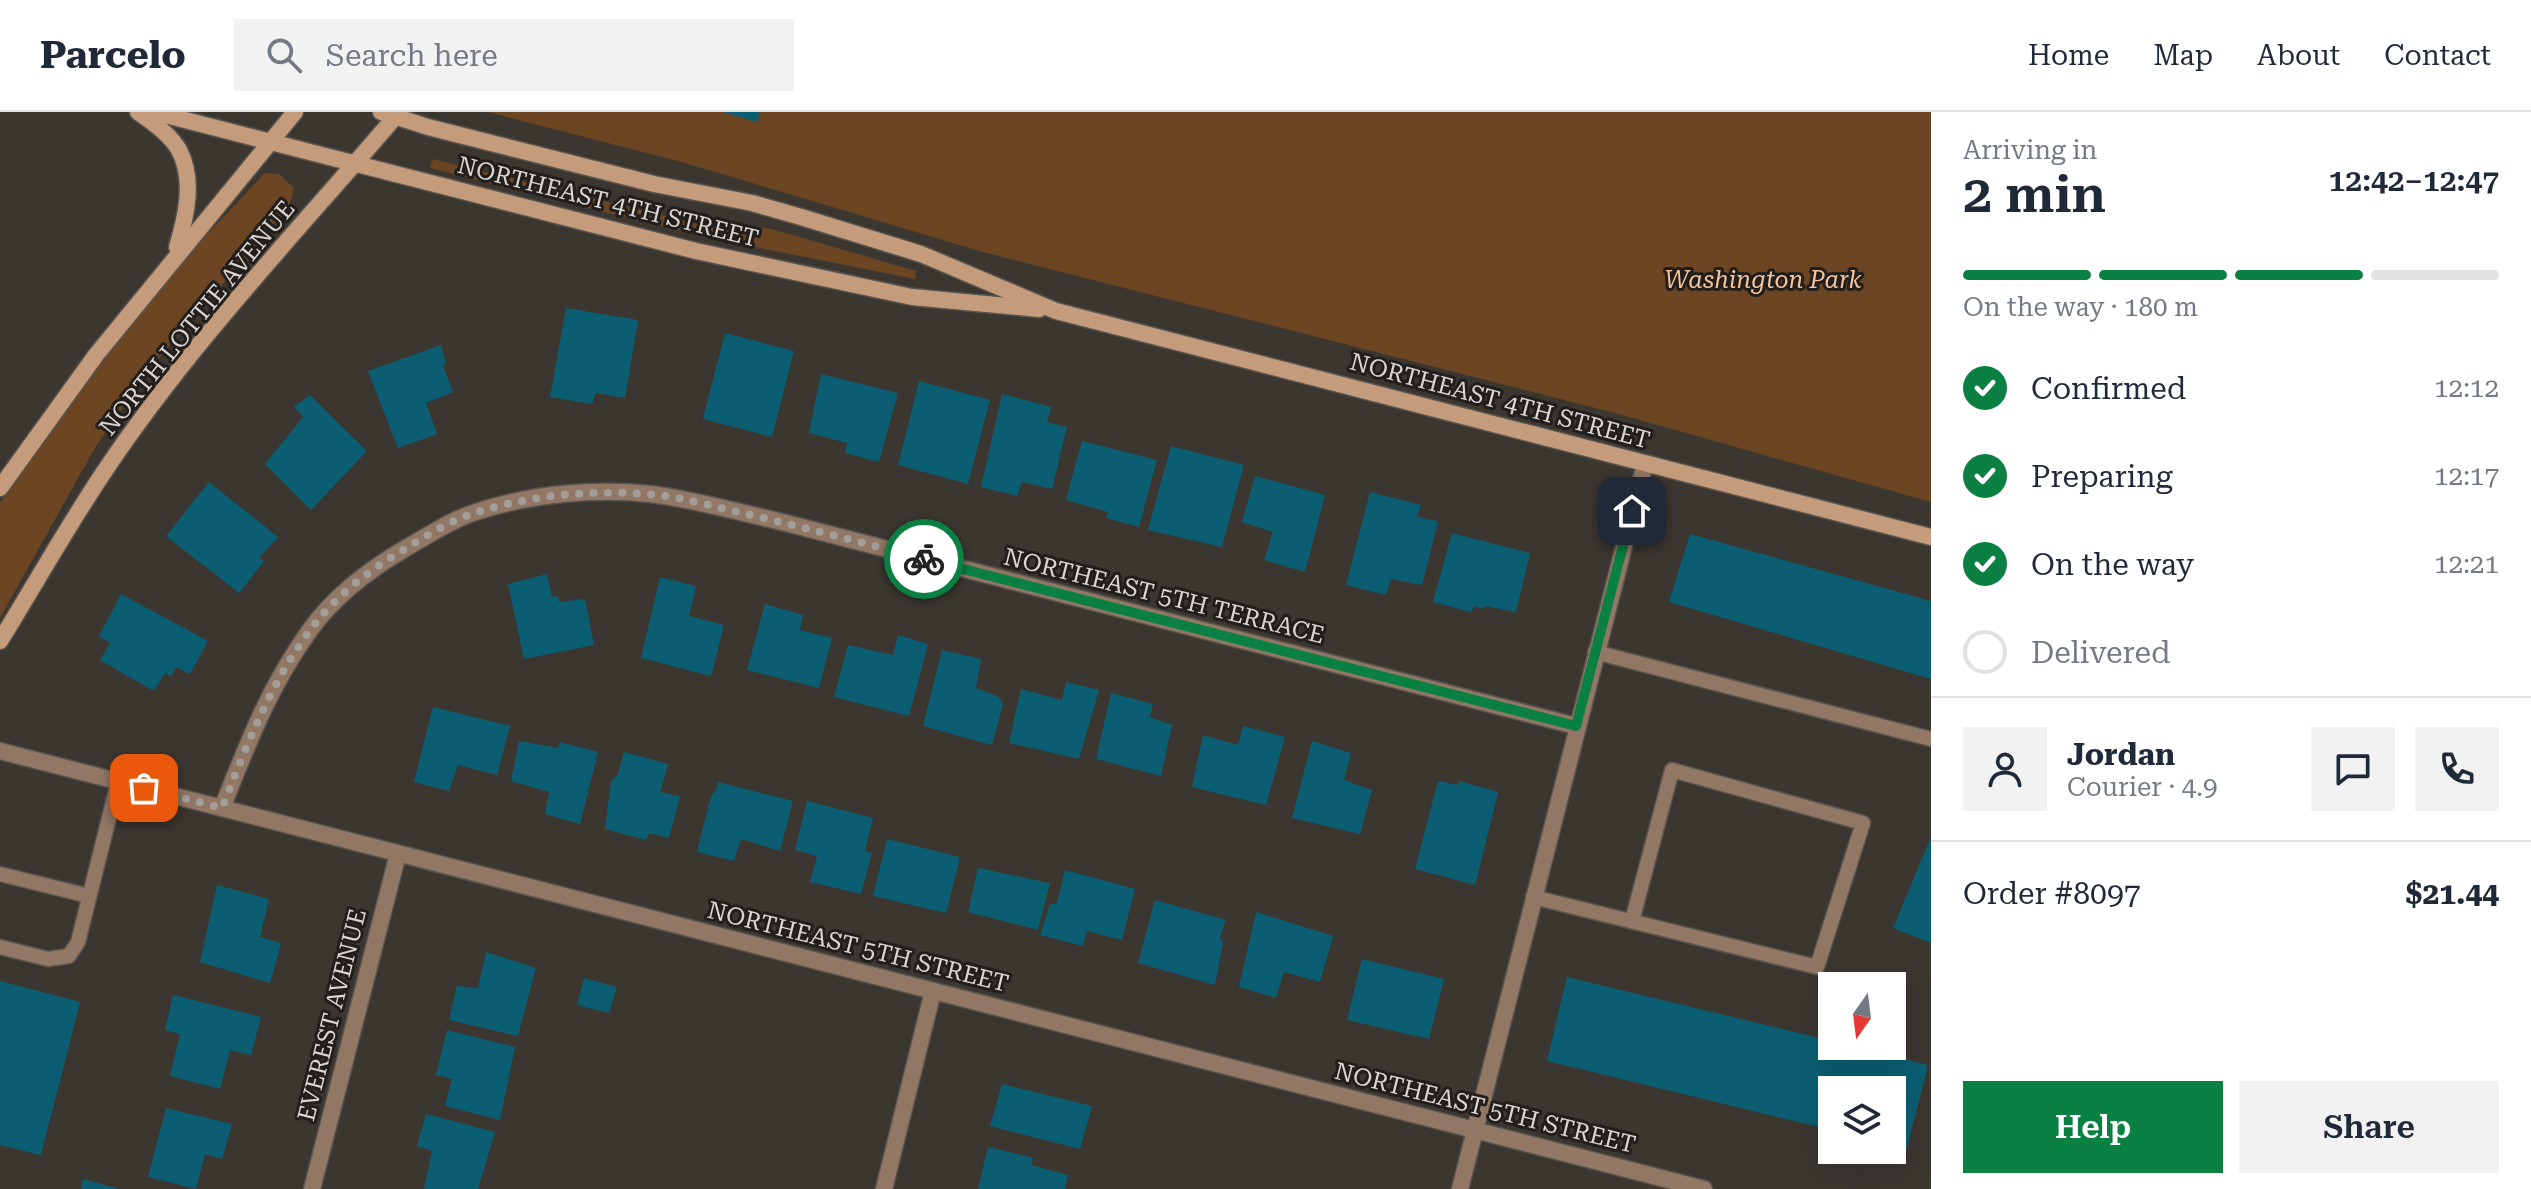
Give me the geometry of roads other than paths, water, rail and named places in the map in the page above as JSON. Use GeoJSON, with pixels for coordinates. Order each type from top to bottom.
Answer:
{"type":"FeatureCollection","features":[{"type":"Feature","properties":{"kind":"main road"},"geometry":{"type":"LineString","coordinates":[[138,112],[161,129],[179,150],[188,181],[186,219],[174,257]]}},
{"type":"Feature","properties":{"kind":"main road","name":"NORTHEAST 4TH STREET"},"geometry":{"type":"LineString","coordinates":[[154,112],[696,251],[897,293],[1056,311],[1931,537]]}},
{"type":"Feature","properties":{"kind":"main road"},"geometry":{"type":"LineString","coordinates":[[0,488],[96,355],[295,112]]}},
{"type":"Feature","properties":{"kind":"main road","name":"NORTHEAST 4TH STREET"},"geometry":{"type":"LineString","coordinates":[[388,114],[654,184],[789,213],[921,254],[1056,311]]}},
{"type":"Feature","properties":{"kind":"main road","name":"NORTH LOTTIE AVENUE"},"geometry":{"type":"LineString","coordinates":[[0,641],[102,474],[217,322],[355,164],[388,114]]}},
{"type":"Feature","properties":{"kind":"street"},"geometry":{"type":"LineString","coordinates":[[1460,1189],[1645,464]]}},
{"type":"Feature","properties":{"kind":"street","name":"NORTHEAST 5TH TERRACE"},"geometry":{"type":"LineString","coordinates":[[222,808],[260,711],[312,627],[350,587],[415,543],[476,512],[527,500],[601,492],[649,494],[774,520],[1576,726]]}},
{"type":"Feature","properties":{"kind":"street","name":"NORTHEAST 5TH STREET"},"geometry":{"type":"LineString","coordinates":[[0,751],[1476,1131],[1662,1184],[1704,1189]]}},
{"type":"Feature","properties":{"kind":"street","name":"EVEREST AVENUE"},"geometry":{"type":"LineString","coordinates":[[312,1189],[398,854]]}},
{"type":"Feature","properties":{"kind":"street"},"geometry":{"type":"LineString","coordinates":[[884,1189],[933,991]]}},
{"type":"Feature","properties":{"kind":"lane"},"geometry":{"type":"LineString","coordinates":[[1595,652],[1931,739]]}},
{"type":"Feature","properties":{"kind":"lane"},"geometry":{"type":"LineString","coordinates":[[1533,897],[1817,967],[1863,823],[1672,770],[1632,921]]}},
{"type":"Feature","properties":{"kind":"lane"},"geometry":{"type":"LineString","coordinates":[[0,947],[48,959],[69,956],[78,942],[118,782]]}},
{"type":"Feature","properties":{"kind":"lane"},"geometry":{"type":"LineString","coordinates":[[0,874],[89,896]]}},
{"type":"Feature","properties":{"kind":"park label","name":"Washington Park"},"geometry":{"type":"Point","coordinates":[1763,280]}}]}
